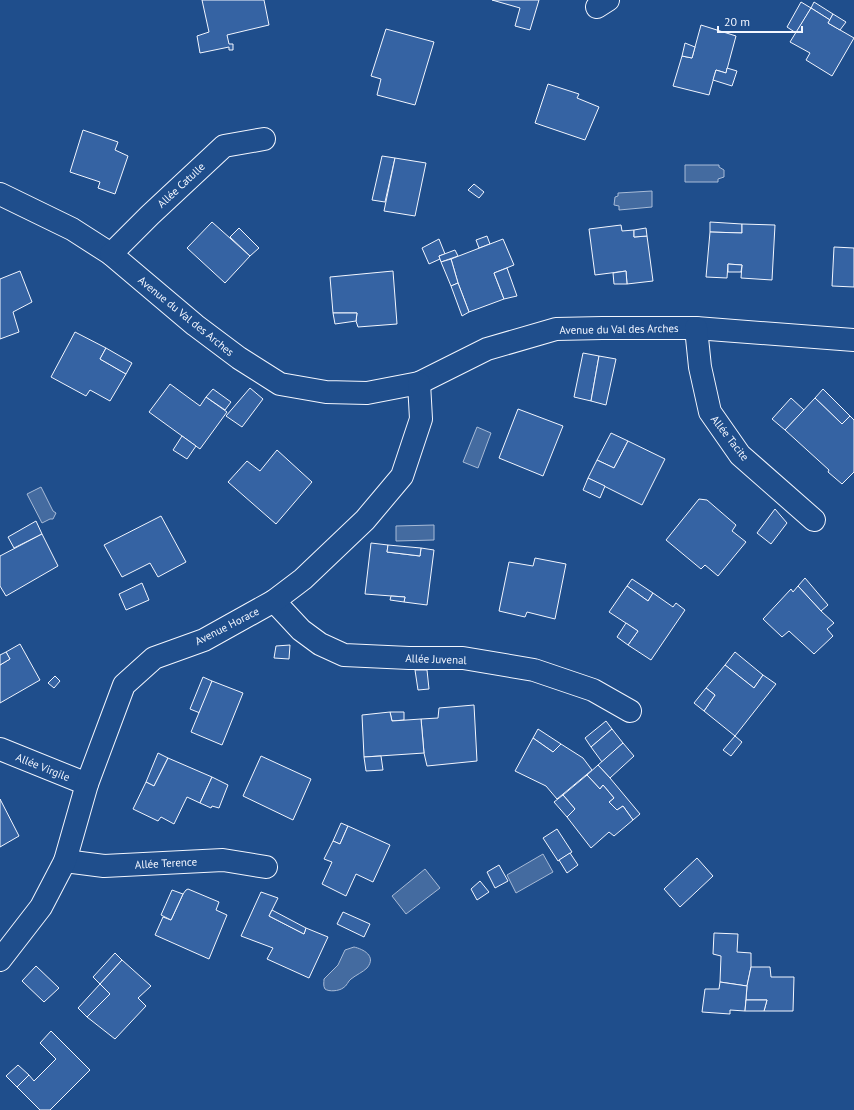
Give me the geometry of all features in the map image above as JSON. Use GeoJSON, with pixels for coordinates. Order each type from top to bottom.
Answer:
{"type":"FeatureCollection","features":[{"type":"Feature","properties":{"kind":"street","name":"Allée Catulle"},"geometry":{"type":"LineString","coordinates":[[111,254],[150,215],[224,146],[264,139]]}},
{"type":"Feature","properties":{"kind":"street","name":"Avenue du Val des Arches"},"geometry":{"type":"LineString","coordinates":[[0,194],[72,229],[111,254],[195,325],[239,358],[280,384],[326,392],[367,393],[419,383],[487,349],[556,329],[696,328],[854,340]]}},
{"type":"Feature","properties":{"kind":"street","name":"Allée Tacite"},"geometry":{"type":"LineString","coordinates":[[696,328],[700,367],[710,412],[740,455],[814,520]]}},
{"type":"Feature","properties":{"kind":"street","name":"Avenue Horace"},"geometry":{"type":"LineString","coordinates":[[0,960],[41,908],[65,861],[87,784],[124,685],[154,658],[204,640],[274,601],[303,579],[365,520],[402,476],[422,419],[419,383]]}},
{"type":"Feature","properties":{"kind":"street","name":"Allée Juvenal"},"geometry":{"type":"LineString","coordinates":[[274,601],[301,630],[320,644],[344,655],[409,658],[463,658],[534,670],[594,690],[630,711]]}},
{"type":"Feature","properties":{"kind":"street","name":"Allée Virgile"},"geometry":{"type":"LineString","coordinates":[[0,750],[87,784]]}},
{"type":"Feature","properties":{"kind":"street","name":"Allée Terence"},"geometry":{"type":"LineString","coordinates":[[65,861],[104,866],[223,860],[266,866]]}},
{"type":"Feature","properties":{"kind":"water"},"geometry":{"type":"Polygon","coordinates":[[[685,165],[719,165],[719,167],[724,170],[724,177],[718,179],[718,182],[685,182],[685,165]]]}},
{"type":"Feature","properties":{"kind":"water"},"geometry":{"type":"Polygon","coordinates":[[[652,191],[652,207],[619,210],[619,206],[614,205],[615,197],[618,196],[618,193],[652,191]]]}},
{"type":"Feature","properties":{"kind":"water"},"geometry":{"type":"Polygon","coordinates":[[[477,427],[491,433],[478,468],[463,462],[477,427]]]}},
{"type":"Feature","properties":{"kind":"water"},"geometry":{"type":"Polygon","coordinates":[[[41,487],[53,511],[56,513],[53,519],[42,523],[27,494],[41,487]]]}},
{"type":"Feature","properties":{"kind":"water"},"geometry":{"type":"Polygon","coordinates":[[[434,525],[434,540],[396,541],[396,526],[434,525]]]}},
{"type":"Feature","properties":{"kind":"water"},"geometry":{"type":"Polygon","coordinates":[[[543,854],[553,872],[516,893],[507,875],[543,854]]]}},
{"type":"Feature","properties":{"kind":"water"},"geometry":{"type":"Polygon","coordinates":[[[425,869],[440,888],[406,914],[392,896],[425,869]]]}},
{"type":"Feature","properties":{"kind":"water"},"geometry":{"type":"Polygon","coordinates":[[[354,947],[365,951],[368,954],[370,957],[370,964],[364,971],[351,979],[346,986],[341,989],[331,991],[325,989],[324,979],[338,965],[345,950],[354,947]]]}},
{"type":"Feature","properties":{"kind":"building"},"geometry":{"type":"Polygon","coordinates":[[[202,0],[264,0],[269,25],[227,35],[229,44],[233,44],[233,50],[229,50],[229,47],[200,53],[197,36],[209,32],[202,0]]]}},
{"type":"Feature","properties":{"kind":"building"},"geometry":{"type":"Polygon","coordinates":[[[492,0],[539,0],[530,30],[515,26],[520,8],[492,0]]]}},
{"type":"Feature","properties":{"kind":"building"},"geometry":{"type":"Polygon","coordinates":[[[801,2],[811,8],[796,33],[787,27],[801,2]]]}},
{"type":"Feature","properties":{"kind":"building"},"geometry":{"type":"Polygon","coordinates":[[[814,2],[833,14],[830,20],[811,8],[814,2]]]}},
{"type":"Feature","properties":{"kind":"building"},"geometry":{"type":"Polygon","coordinates":[[[811,8],[830,20],[828,23],[854,38],[832,76],[806,60],[810,53],[790,42],[811,8]]]}},
{"type":"Feature","properties":{"kind":"building"},"geometry":{"type":"Polygon","coordinates":[[[833,14],[846,22],[840,30],[828,23],[833,14]]]}},
{"type":"Feature","properties":{"kind":"building"},"geometry":{"type":"Polygon","coordinates":[[[701,25],[736,36],[726,73],[716,70],[709,95],[673,86],[682,56],[692,58],[701,25]]]}},
{"type":"Feature","properties":{"kind":"building"},"geometry":{"type":"Polygon","coordinates":[[[386,29],[434,42],[415,105],[377,95],[381,79],[371,76],[386,29]]]}},
{"type":"Feature","properties":{"kind":"building"},"geometry":{"type":"Polygon","coordinates":[[[685,43],[695,47],[692,58],[682,56],[685,43]]]}},
{"type":"Feature","properties":{"kind":"building"},"geometry":{"type":"Polygon","coordinates":[[[727,68],[737,71],[732,86],[713,80],[716,70],[726,73],[727,68]]]}},
{"type":"Feature","properties":{"kind":"building"},"geometry":{"type":"Polygon","coordinates":[[[548,84],[579,94],[577,98],[599,107],[585,140],[535,123],[548,84]]]}},
{"type":"Feature","properties":{"kind":"building"},"geometry":{"type":"Polygon","coordinates":[[[83,130],[118,142],[115,150],[128,156],[115,194],[98,188],[100,182],[70,172],[83,130]]]}},
{"type":"Feature","properties":{"kind":"building"},"geometry":{"type":"Polygon","coordinates":[[[382,156],[395,158],[385,202],[372,200],[382,156]]]}},
{"type":"Feature","properties":{"kind":"building"},"geometry":{"type":"Polygon","coordinates":[[[395,158],[426,163],[415,216],[384,211],[395,158]]]}},
{"type":"Feature","properties":{"kind":"building"},"geometry":{"type":"Polygon","coordinates":[[[474,184],[484,192],[479,198],[468,190],[474,184]]]}},
{"type":"Feature","properties":{"kind":"building"},"geometry":{"type":"Polygon","coordinates":[[[212,222],[250,256],[225,283],[187,248],[212,222]]]}},
{"type":"Feature","properties":{"kind":"building"},"geometry":{"type":"Polygon","coordinates":[[[710,222],[742,224],[742,233],[710,232],[710,222]]]}},
{"type":"Feature","properties":{"kind":"building"},"geometry":{"type":"Polygon","coordinates":[[[742,224],[775,225],[772,280],[741,278],[742,265],[728,264],[727,278],[706,277],[710,232],[742,233],[742,224]]]}},
{"type":"Feature","properties":{"kind":"building"},"geometry":{"type":"Polygon","coordinates":[[[621,225],[622,231],[634,230],[634,237],[647,236],[653,281],[627,284],[626,271],[595,275],[589,229],[621,225]]]}},
{"type":"Feature","properties":{"kind":"building"},"geometry":{"type":"Polygon","coordinates":[[[239,228],[259,248],[250,256],[230,237],[239,228]]]}},
{"type":"Feature","properties":{"kind":"building"},"geometry":{"type":"Polygon","coordinates":[[[646,228],[647,236],[634,237],[634,230],[646,228]]]}},
{"type":"Feature","properties":{"kind":"building"},"geometry":{"type":"Polygon","coordinates":[[[487,236],[490,244],[479,248],[476,240],[487,236]]]}},
{"type":"Feature","properties":{"kind":"building"},"geometry":{"type":"Polygon","coordinates":[[[439,239],[445,254],[439,256],[440,259],[429,264],[422,248],[439,239]]]}},
{"type":"Feature","properties":{"kind":"building"},"geometry":{"type":"Polygon","coordinates":[[[503,239],[514,265],[494,273],[504,299],[469,312],[451,259],[503,239]]]}},
{"type":"Feature","properties":{"kind":"building"},"geometry":{"type":"Polygon","coordinates":[[[834,247],[854,248],[854,287],[832,286],[834,247]]]}},
{"type":"Feature","properties":{"kind":"building"},"geometry":{"type":"Polygon","coordinates":[[[455,250],[458,256],[441,262],[439,256],[455,250]]]}},
{"type":"Feature","properties":{"kind":"building"},"geometry":{"type":"Polygon","coordinates":[[[451,259],[458,283],[451,286],[441,262],[451,259]]]}},
{"type":"Feature","properties":{"kind":"building"},"geometry":{"type":"Polygon","coordinates":[[[728,264],[742,265],[741,272],[728,272],[728,264]]]}},
{"type":"Feature","properties":{"kind":"building"},"geometry":{"type":"Polygon","coordinates":[[[507,268],[517,296],[504,299],[494,273],[507,268]]]}},
{"type":"Feature","properties":{"kind":"building"},"geometry":{"type":"Polygon","coordinates":[[[20,271],[32,302],[13,312],[19,332],[0,339],[0,279],[20,271]]]}},
{"type":"Feature","properties":{"kind":"building"},"geometry":{"type":"Polygon","coordinates":[[[393,271],[397,324],[358,327],[356,321],[357,313],[333,313],[330,277],[393,271]]]}},
{"type":"Feature","properties":{"kind":"building"},"geometry":{"type":"Polygon","coordinates":[[[626,271],[627,284],[614,284],[613,273],[626,271]]]}},
{"type":"Feature","properties":{"kind":"building"},"geometry":{"type":"Polygon","coordinates":[[[458,283],[469,312],[462,316],[451,286],[458,283]]]}},
{"type":"Feature","properties":{"kind":"building"},"geometry":{"type":"Polygon","coordinates":[[[333,313],[357,313],[356,321],[335,324],[333,313]]]}},
{"type":"Feature","properties":{"kind":"building"},"geometry":{"type":"Polygon","coordinates":[[[75,332],[106,348],[100,359],[126,374],[110,401],[90,390],[86,396],[51,377],[75,332]]]}},
{"type":"Feature","properties":{"kind":"building"},"geometry":{"type":"Polygon","coordinates":[[[106,348],[132,363],[126,374],[100,359],[106,348]]]}},
{"type":"Feature","properties":{"kind":"building"},"geometry":{"type":"Polygon","coordinates":[[[583,353],[599,356],[591,401],[574,397],[583,353]]]}},
{"type":"Feature","properties":{"kind":"building"},"geometry":{"type":"Polygon","coordinates":[[[599,356],[616,359],[606,405],[591,401],[599,356]]]}},
{"type":"Feature","properties":{"kind":"building"},"geometry":{"type":"Polygon","coordinates":[[[170,384],[200,406],[206,397],[227,412],[200,449],[149,412],[170,384]]]}},
{"type":"Feature","properties":{"kind":"building"},"geometry":{"type":"Polygon","coordinates":[[[250,388],[263,399],[242,427],[226,416],[250,388]]]}},
{"type":"Feature","properties":{"kind":"building"},"geometry":{"type":"Polygon","coordinates":[[[213,389],[231,402],[225,410],[206,397],[213,389]]]}},
{"type":"Feature","properties":{"kind":"building"},"geometry":{"type":"Polygon","coordinates":[[[823,389],[850,416],[842,424],[815,398],[823,389]]]}},
{"type":"Feature","properties":{"kind":"building"},"geometry":{"type":"Polygon","coordinates":[[[791,398],[804,410],[785,430],[772,419],[791,398]]]}},
{"type":"Feature","properties":{"kind":"building"},"geometry":{"type":"Polygon","coordinates":[[[815,398],[842,424],[850,416],[854,420],[854,472],[842,484],[828,472],[829,470],[785,430],[815,398]]]}},
{"type":"Feature","properties":{"kind":"building"},"geometry":{"type":"Polygon","coordinates":[[[518,409],[563,426],[543,476],[499,458],[518,409]]]}},
{"type":"Feature","properties":{"kind":"building"},"geometry":{"type":"Polygon","coordinates":[[[611,433],[628,441],[614,468],[597,460],[611,433]]]}},
{"type":"Feature","properties":{"kind":"building"},"geometry":{"type":"Polygon","coordinates":[[[182,436],[196,446],[187,459],[173,450],[182,436]]]}},
{"type":"Feature","properties":{"kind":"building"},"geometry":{"type":"Polygon","coordinates":[[[628,441],[665,459],[642,505],[588,478],[597,460],[614,468],[628,441]]]}},
{"type":"Feature","properties":{"kind":"building"},"geometry":{"type":"Polygon","coordinates":[[[277,450],[312,482],[276,524],[228,482],[247,461],[260,471],[277,450]]]}},
{"type":"Feature","properties":{"kind":"building"},"geometry":{"type":"Polygon","coordinates":[[[588,478],[605,486],[600,498],[583,490],[588,478]]]}},
{"type":"Feature","properties":{"kind":"building"},"geometry":{"type":"Polygon","coordinates":[[[699,499],[707,500],[736,525],[732,531],[746,542],[718,576],[705,565],[701,569],[666,540],[699,499]]]}},
{"type":"Feature","properties":{"kind":"building"},"geometry":{"type":"Polygon","coordinates":[[[775,509],[787,523],[771,544],[757,533],[775,509]]]}},
{"type":"Feature","properties":{"kind":"building"},"geometry":{"type":"Polygon","coordinates":[[[161,516],[186,562],[158,577],[150,563],[122,577],[104,545],[161,516]]]}},
{"type":"Feature","properties":{"kind":"building"},"geometry":{"type":"Polygon","coordinates":[[[36,521],[42,534],[14,548],[8,537],[36,521]]]}},
{"type":"Feature","properties":{"kind":"building"},"geometry":{"type":"Polygon","coordinates":[[[42,534],[58,566],[6,596],[0,586],[0,556],[42,534]]]}},
{"type":"Feature","properties":{"kind":"building"},"geometry":{"type":"Polygon","coordinates":[[[371,543],[388,545],[387,552],[420,556],[421,548],[434,550],[427,605],[404,602],[405,597],[365,594],[371,543]]]}},
{"type":"Feature","properties":{"kind":"building"},"geometry":{"type":"Polygon","coordinates":[[[388,545],[421,548],[420,556],[387,552],[388,545]]]}},
{"type":"Feature","properties":{"kind":"building"},"geometry":{"type":"Polygon","coordinates":[[[535,558],[566,564],[555,619],[527,612],[525,617],[499,611],[509,562],[533,566],[535,558]]]}},
{"type":"Feature","properties":{"kind":"building"},"geometry":{"type":"Polygon","coordinates":[[[805,578],[828,605],[821,611],[798,586],[805,578]]]}},
{"type":"Feature","properties":{"kind":"building"},"geometry":{"type":"Polygon","coordinates":[[[632,579],[653,593],[648,601],[627,586],[632,579]]]}},
{"type":"Feature","properties":{"kind":"building"},"geometry":{"type":"Polygon","coordinates":[[[142,583],[149,600],[126,610],[119,594],[142,583]]]}},
{"type":"Feature","properties":{"kind":"building"},"geometry":{"type":"Polygon","coordinates":[[[627,586],[648,601],[653,593],[673,607],[676,603],[685,610],[651,660],[628,645],[638,631],[609,612],[627,586]]]}},
{"type":"Feature","properties":{"kind":"building"},"geometry":{"type":"Polygon","coordinates":[[[798,586],[834,623],[827,629],[833,636],[814,654],[789,631],[782,637],[763,619],[791,589],[793,592],[798,586]]]}},
{"type":"Feature","properties":{"kind":"building"},"geometry":{"type":"Polygon","coordinates":[[[391,596],[405,597],[404,602],[390,600],[391,596]]]}},
{"type":"Feature","properties":{"kind":"building"},"geometry":{"type":"Polygon","coordinates":[[[626,623],[638,631],[628,645],[617,637],[626,623]]]}},
{"type":"Feature","properties":{"kind":"building"},"geometry":{"type":"Polygon","coordinates":[[[20,644],[40,680],[0,703],[0,665],[10,659],[6,652],[20,644]]]}},
{"type":"Feature","properties":{"kind":"building"},"geometry":{"type":"Polygon","coordinates":[[[290,645],[289,659],[274,658],[276,646],[290,645]]]}},
{"type":"Feature","properties":{"kind":"building"},"geometry":{"type":"Polygon","coordinates":[[[6,652],[10,659],[0,665],[0,655],[6,652]]]}},
{"type":"Feature","properties":{"kind":"building"},"geometry":{"type":"Polygon","coordinates":[[[735,652],[763,675],[754,688],[725,665],[735,652]]]}},
{"type":"Feature","properties":{"kind":"building"},"geometry":{"type":"Polygon","coordinates":[[[725,665],[754,688],[763,675],[776,684],[735,736],[704,711],[715,695],[706,688],[725,665]]]}},
{"type":"Feature","properties":{"kind":"building"},"geometry":{"type":"Polygon","coordinates":[[[415,670],[427,670],[429,689],[418,690],[415,670]]]}},
{"type":"Feature","properties":{"kind":"building"},"geometry":{"type":"Polygon","coordinates":[[[55,676],[60,681],[54,688],[48,683],[55,676]]]}},
{"type":"Feature","properties":{"kind":"building"},"geometry":{"type":"Polygon","coordinates":[[[203,677],[212,681],[200,713],[190,709],[203,677]]]}},
{"type":"Feature","properties":{"kind":"building"},"geometry":{"type":"Polygon","coordinates":[[[212,681],[243,693],[222,745],[191,732],[212,681]]]}},
{"type":"Feature","properties":{"kind":"building"},"geometry":{"type":"Polygon","coordinates":[[[706,688],[715,695],[704,711],[694,703],[706,688]]]}},
{"type":"Feature","properties":{"kind":"building"},"geometry":{"type":"Polygon","coordinates":[[[474,705],[477,761],[427,766],[424,753],[421,719],[438,718],[439,708],[474,705]]]}},
{"type":"Feature","properties":{"kind":"building"},"geometry":{"type":"Polygon","coordinates":[[[390,712],[404,712],[404,720],[392,721],[390,712]]]}},
{"type":"Feature","properties":{"kind":"building"},"geometry":{"type":"Polygon","coordinates":[[[390,712],[392,721],[421,719],[424,753],[364,757],[362,715],[390,712]]]}},
{"type":"Feature","properties":{"kind":"building"},"geometry":{"type":"Polygon","coordinates":[[[606,721],[612,729],[591,747],[585,738],[606,721]]]}},
{"type":"Feature","properties":{"kind":"building"},"geometry":{"type":"Polygon","coordinates":[[[538,729],[561,744],[553,752],[533,738],[538,729]]]}},
{"type":"Feature","properties":{"kind":"building"},"geometry":{"type":"Polygon","coordinates":[[[612,729],[623,743],[602,762],[591,747],[612,729]]]}},
{"type":"Feature","properties":{"kind":"building"},"geometry":{"type":"Polygon","coordinates":[[[735,736],[742,742],[731,756],[723,750],[735,736]]]}},
{"type":"Feature","properties":{"kind":"building"},"geometry":{"type":"Polygon","coordinates":[[[533,738],[553,752],[561,744],[583,758],[592,770],[557,799],[546,786],[515,771],[533,738]]]}},
{"type":"Feature","properties":{"kind":"building"},"geometry":{"type":"Polygon","coordinates":[[[623,743],[634,756],[610,778],[598,765],[623,743]]]}},
{"type":"Feature","properties":{"kind":"building"},"geometry":{"type":"Polygon","coordinates":[[[158,753],[168,758],[154,786],[146,782],[158,753]]]}},
{"type":"Feature","properties":{"kind":"building"},"geometry":{"type":"Polygon","coordinates":[[[261,756],[311,779],[293,820],[243,796],[261,756]]]}},
{"type":"Feature","properties":{"kind":"building"},"geometry":{"type":"Polygon","coordinates":[[[381,756],[383,770],[366,771],[364,757],[381,756]]]}},
{"type":"Feature","properties":{"kind":"building"},"geometry":{"type":"Polygon","coordinates":[[[168,758],[212,777],[200,803],[187,797],[174,824],[161,817],[158,821],[133,809],[146,782],[154,786],[168,758]]]}},
{"type":"Feature","properties":{"kind":"building"},"geometry":{"type":"Polygon","coordinates":[[[598,765],[640,814],[633,820],[623,806],[617,810],[609,802],[614,798],[603,785],[600,789],[587,775],[598,765]]]}},
{"type":"Feature","properties":{"kind":"building"},"geometry":{"type":"Polygon","coordinates":[[[587,775],[600,789],[603,785],[614,798],[609,802],[617,810],[623,806],[633,820],[614,836],[609,832],[591,848],[567,817],[575,809],[563,795],[587,775]]]}},
{"type":"Feature","properties":{"kind":"building"},"geometry":{"type":"Polygon","coordinates":[[[212,777],[228,785],[219,808],[212,806],[211,808],[200,803],[212,777]]]}},
{"type":"Feature","properties":{"kind":"building"},"geometry":{"type":"Polygon","coordinates":[[[563,795],[575,809],[567,817],[554,802],[563,795]]]}},
{"type":"Feature","properties":{"kind":"building"},"geometry":{"type":"Polygon","coordinates":[[[0,799],[19,836],[0,847],[0,799]]]}},
{"type":"Feature","properties":{"kind":"building"},"geometry":{"type":"Polygon","coordinates":[[[341,823],[348,826],[340,844],[333,841],[341,823]]]}},
{"type":"Feature","properties":{"kind":"building"},"geometry":{"type":"Polygon","coordinates":[[[348,826],[390,845],[373,882],[356,874],[346,896],[322,884],[332,862],[324,859],[333,841],[340,844],[348,826]]]}},
{"type":"Feature","properties":{"kind":"building"},"geometry":{"type":"Polygon","coordinates":[[[557,829],[572,852],[558,861],[543,838],[557,829]]]}},
{"type":"Feature","properties":{"kind":"building"},"geometry":{"type":"Polygon","coordinates":[[[570,853],[578,865],[567,873],[559,860],[570,853]]]}},
{"type":"Feature","properties":{"kind":"building"},"geometry":{"type":"Polygon","coordinates":[[[697,858],[713,876],[680,907],[664,889],[697,858]]]}},
{"type":"Feature","properties":{"kind":"building"},"geometry":{"type":"Polygon","coordinates":[[[499,865],[508,881],[495,888],[487,872],[499,865]]]}},
{"type":"Feature","properties":{"kind":"building"},"geometry":{"type":"Polygon","coordinates":[[[480,881],[489,892],[477,900],[471,889],[480,881]]]}},
{"type":"Feature","properties":{"kind":"building"},"geometry":{"type":"Polygon","coordinates":[[[188,889],[219,902],[216,910],[227,915],[209,959],[155,935],[163,917],[171,920],[183,894],[188,889]]]}},
{"type":"Feature","properties":{"kind":"building"},"geometry":{"type":"Polygon","coordinates":[[[172,890],[183,894],[171,920],[161,915],[172,890]]]}},
{"type":"Feature","properties":{"kind":"building"},"geometry":{"type":"Polygon","coordinates":[[[261,892],[278,898],[269,916],[304,934],[306,928],[328,937],[309,978],[267,959],[273,948],[241,936],[261,892]]]}},
{"type":"Feature","properties":{"kind":"building"},"geometry":{"type":"Polygon","coordinates":[[[272,910],[306,928],[304,934],[269,916],[272,910]]]}},
{"type":"Feature","properties":{"kind":"building"},"geometry":{"type":"Polygon","coordinates":[[[343,912],[370,924],[364,937],[337,924],[343,912]]]}},
{"type":"Feature","properties":{"kind":"building"},"geometry":{"type":"Polygon","coordinates":[[[714,933],[738,934],[737,952],[751,953],[751,967],[747,986],[720,982],[721,956],[713,954],[714,933]]]}},
{"type":"Feature","properties":{"kind":"building"},"geometry":{"type":"Polygon","coordinates":[[[115,953],[122,960],[100,984],[93,977],[115,953]]]}},
{"type":"Feature","properties":{"kind":"building"},"geometry":{"type":"Polygon","coordinates":[[[122,960],[151,986],[138,998],[146,1006],[115,1039],[87,1017],[110,994],[100,984],[122,960]]]}},
{"type":"Feature","properties":{"kind":"building"},"geometry":{"type":"Polygon","coordinates":[[[36,966],[59,988],[44,1002],[22,981],[36,966]]]}},
{"type":"Feature","properties":{"kind":"building"},"geometry":{"type":"Polygon","coordinates":[[[751,967],[770,967],[771,977],[794,977],[793,1011],[764,1011],[767,1000],[746,1000],[751,967]]]}},
{"type":"Feature","properties":{"kind":"building"},"geometry":{"type":"Polygon","coordinates":[[[720,982],[747,986],[745,1011],[730,1010],[730,1014],[702,1012],[705,989],[719,989],[720,982]]]}},
{"type":"Feature","properties":{"kind":"building"},"geometry":{"type":"Polygon","coordinates":[[[100,984],[110,994],[87,1017],[78,1008],[100,984]]]}},
{"type":"Feature","properties":{"kind":"building"},"geometry":{"type":"Polygon","coordinates":[[[746,1000],[767,1000],[764,1011],[745,1011],[746,1000]]]}},
{"type":"Feature","properties":{"kind":"building"},"geometry":{"type":"Polygon","coordinates":[[[51,1031],[90,1070],[50,1110],[40,1110],[17,1087],[29,1075],[34,1081],[56,1059],[40,1043],[51,1031]]]}},
{"type":"Feature","properties":{"kind":"building"},"geometry":{"type":"Polygon","coordinates":[[[18,1065],[29,1075],[17,1087],[6,1076],[18,1065]]]}}]}
